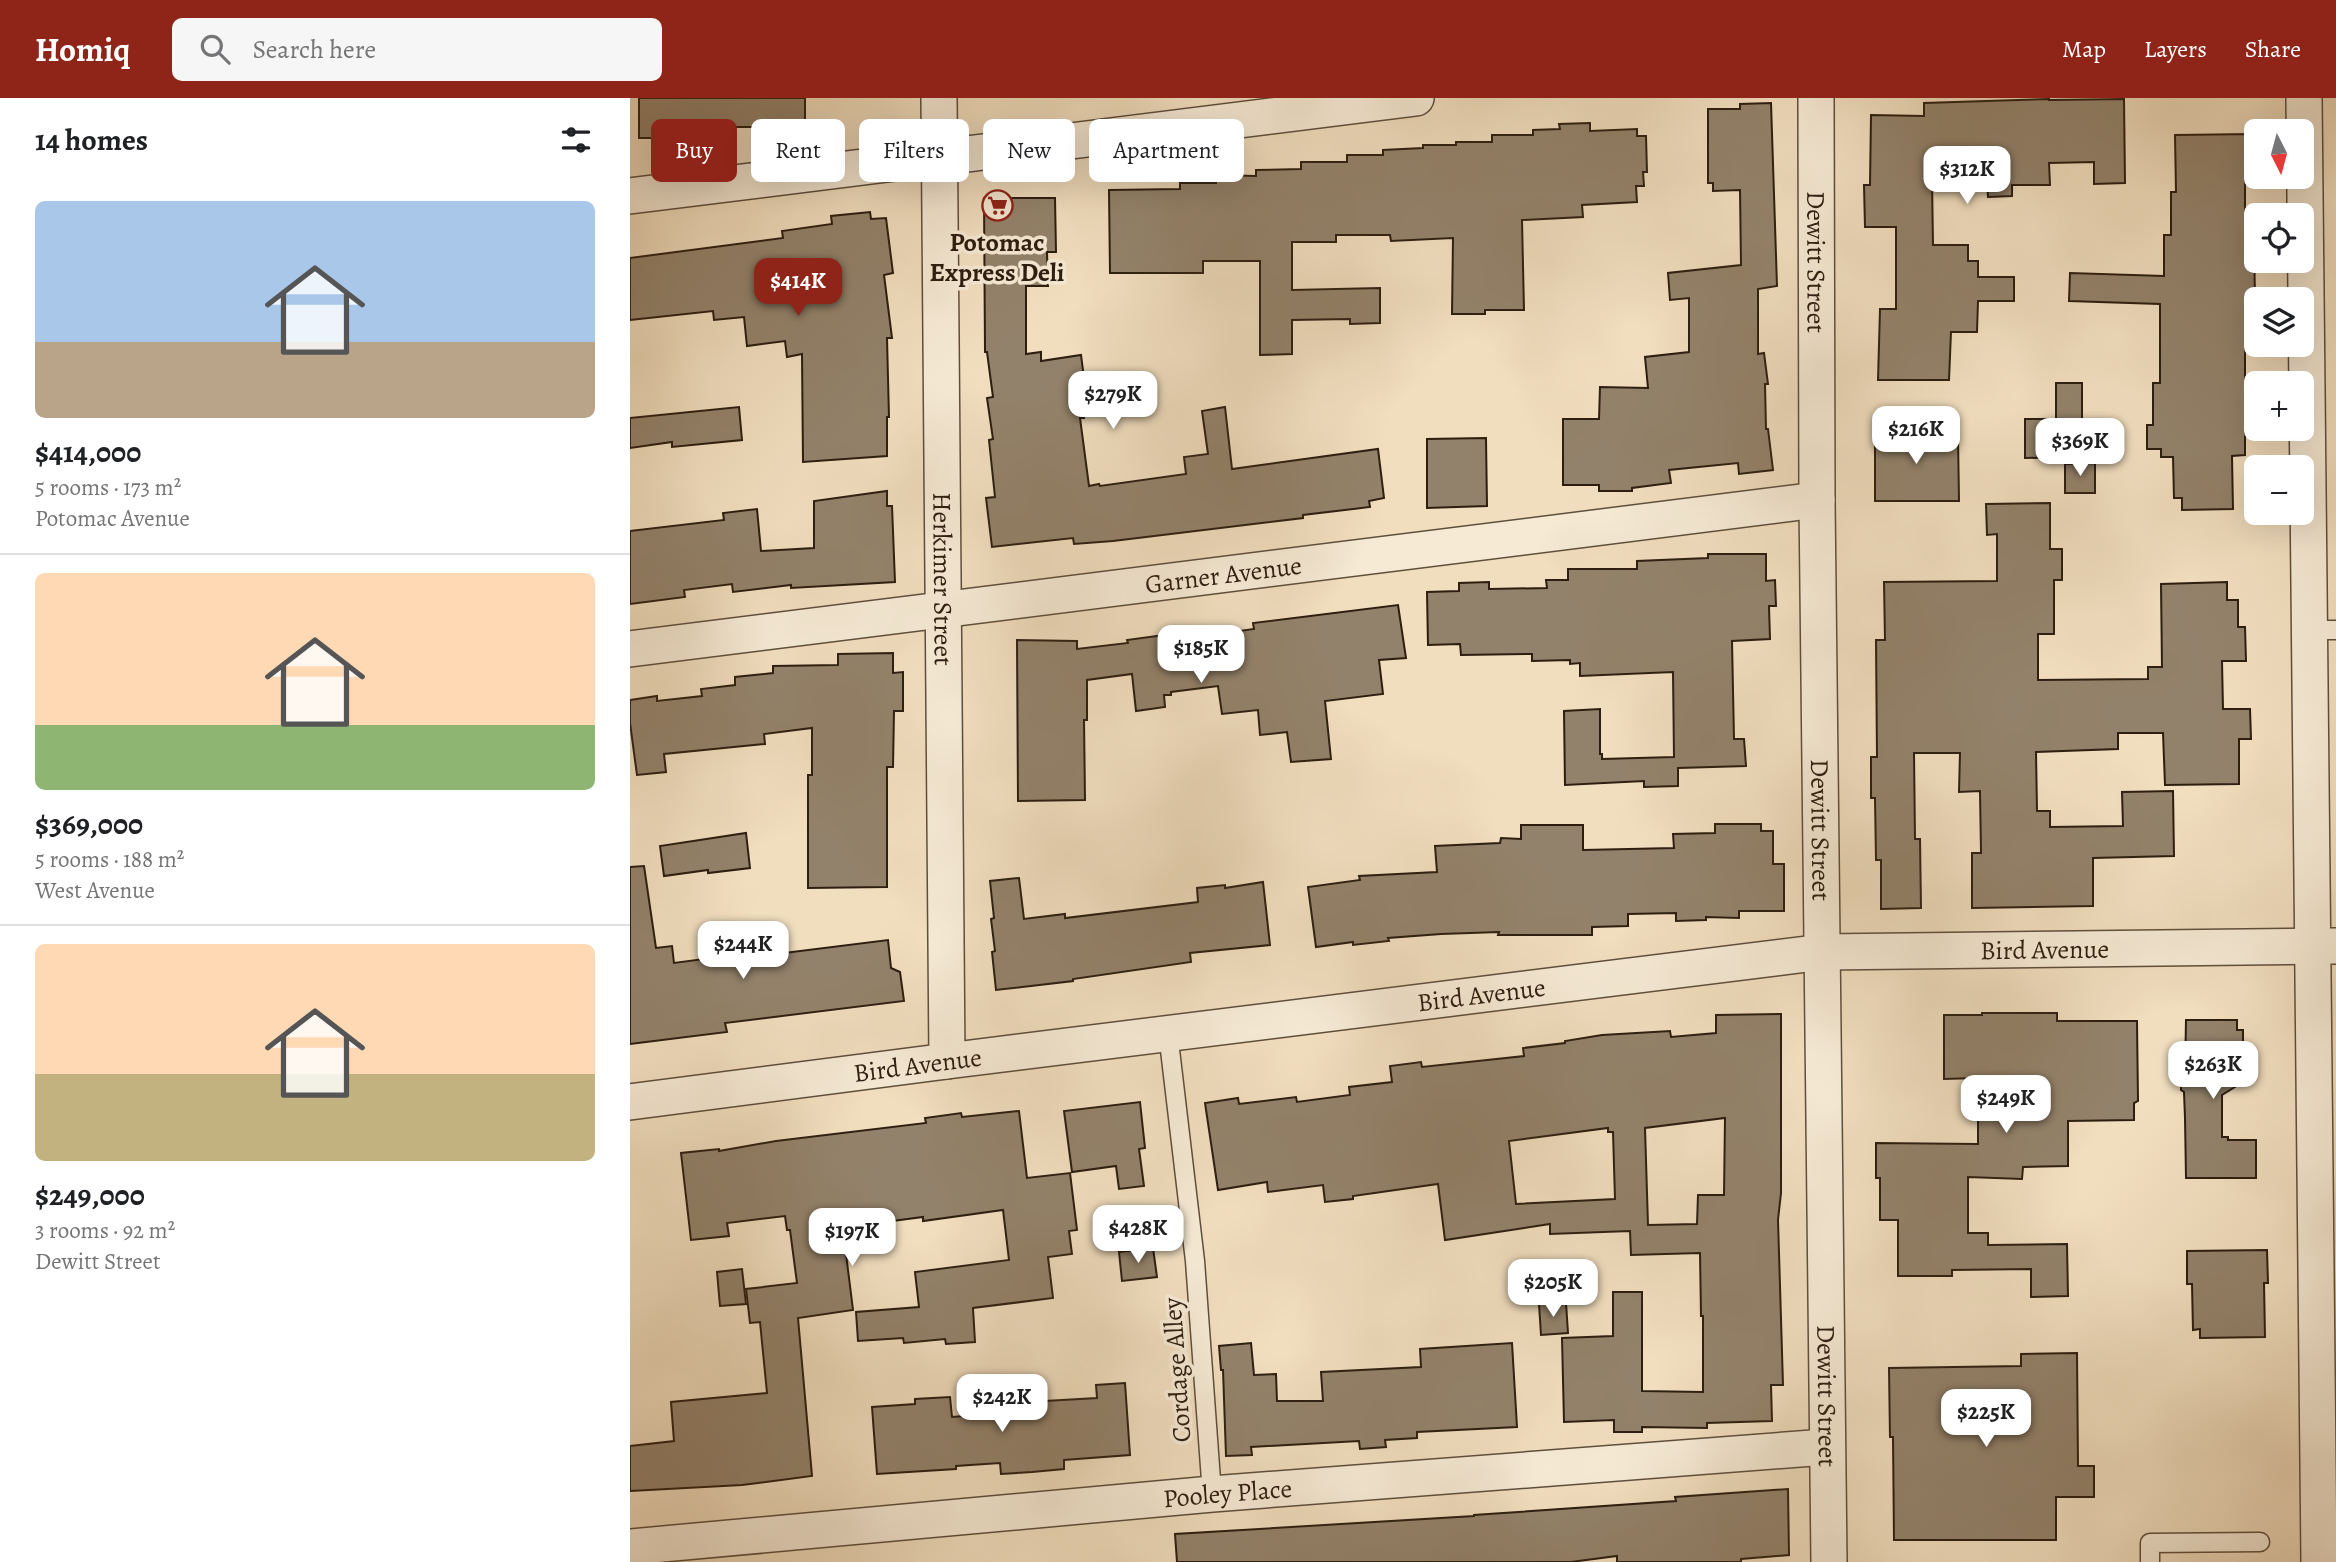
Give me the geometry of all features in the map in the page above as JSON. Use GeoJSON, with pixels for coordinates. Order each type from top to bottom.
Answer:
{"type":"FeatureCollection","features":[{"type":"Feature","properties":{"kind":"street","name":"Herkimer Street"},"geometry":{"type":"LineString","coordinates":[[939,98],[939,119]]}},
{"type":"Feature","properties":{"kind":"street"},"geometry":{"type":"LineString","coordinates":[[969,154],[1416,98]]}},
{"type":"Feature","properties":{"kind":"street","name":"Dewitt Street"},"geometry":{"type":"LineString","coordinates":[[1816,98],[1816,500],[1829,1562]]}},
{"type":"Feature","properties":{"kind":"street"},"geometry":{"type":"LineString","coordinates":[[2304,98],[2323,631],[2326,1371],[2319,1562]]}},
{"type":"Feature","properties":{"kind":"street"},"geometry":{"type":"LineString","coordinates":[[630,196],[859,168]]}},
{"type":"Feature","properties":{"kind":"street","name":"Herkimer Street"},"geometry":{"type":"LineString","coordinates":[[940,182],[947,1060]]}},
{"type":"Feature","properties":{"kind":"street","name":"Garner Avenue"},"geometry":{"type":"LineString","coordinates":[[630,649],[1816,500]]}},
{"type":"Feature","properties":{"kind":"street","name":"Bird Avenue"},"geometry":{"type":"LineString","coordinates":[[630,1102],[947,1060],[1823,952],[2324,946]]}},
{"type":"Feature","properties":{"kind":"street","name":"Pooley Place"},"geometry":{"type":"LineString","coordinates":[[630,1546],[1212,1494],[1826,1447]]}},
{"type":"Feature","properties":{"kind":"lane","name":"Cordage Alley"},"geometry":{"type":"LineString","coordinates":[[1168,1033],[1195,1261],[1212,1494]]}},
{"type":"Feature","properties":{"kind":"lane"},"geometry":{"type":"LineString","coordinates":[[2150,1562],[2150,1543],[2260,1542]]}},
{"type":"Feature","properties":{"kind":"building"},"geometry":{"type":"Polygon","coordinates":[[[639,98],[805,98],[805,119],[751,119],[751,127],[737,127],[737,119],[651,119],[651,138],[639,138],[639,98]]]}},
{"type":"Feature","properties":{"kind":"building"},"geometry":{"type":"Polygon","coordinates":[[[2124,99],[2125,183],[2094,184],[2094,162],[2049,163],[2050,185],[2012,185],[2012,196],[1988,197],[1987,179],[1932,179],[1933,245],[1968,245],[1968,261],[1978,261],[1978,277],[2014,277],[2014,301],[1978,301],[1977,332],[1951,332],[1949,380],[1878,380],[1880,309],[1896,309],[1896,227],[1865,227],[1864,185],[1870,185],[1871,115],[1924,116],[1924,103],[2124,99]]]}},
{"type":"Feature","properties":{"kind":"building"},"geometry":{"type":"Polygon","coordinates":[[[1771,103],[1777,286],[1758,289],[1758,354],[1764,353],[1768,384],[1765,384],[1766,429],[1773,470],[1739,474],[1738,463],[1669,470],[1671,483],[1632,488],[1632,491],[1599,491],[1599,485],[1563,485],[1563,419],[1599,419],[1600,387],[1648,388],[1645,357],[1689,352],[1689,298],[1670,300],[1668,273],[1741,265],[1740,190],[1713,191],[1713,183],[1708,183],[1708,109],[1740,109],[1740,104],[1771,103]]]}},
{"type":"Feature","properties":{"kind":"building"},"geometry":{"type":"Polygon","coordinates":[[[1590,123],[1590,131],[1637,129],[1637,136],[1646,136],[1647,172],[1643,172],[1644,186],[1636,186],[1637,202],[1582,205],[1583,217],[1522,220],[1524,310],[1485,310],[1485,314],[1452,314],[1453,238],[1391,241],[1390,235],[1336,235],[1336,242],[1292,242],[1292,290],[1380,288],[1380,323],[1350,324],[1350,319],[1292,320],[1292,354],[1260,355],[1260,261],[1203,261],[1203,273],[1110,273],[1109,190],[1180,189],[1180,183],[1244,182],[1244,176],[1256,176],[1256,170],[1301,169],[1301,162],[1347,162],[1347,155],[1383,155],[1383,150],[1423,148],[1423,145],[1492,142],[1492,135],[1533,135],[1533,130],[1560,129],[1559,124],[1590,123]]]}},
{"type":"Feature","properties":{"kind":"building"},"geometry":{"type":"Polygon","coordinates":[[[2244,134],[2244,273],[2255,273],[2255,287],[2244,287],[2245,455],[2232,456],[2233,509],[2182,510],[2182,498],[2174,498],[2173,457],[2161,457],[2161,449],[2147,449],[2147,425],[2153,425],[2153,383],[2160,383],[2160,304],[2069,301],[2070,273],[2164,276],[2164,235],[2171,235],[2171,192],[2176,192],[2175,135],[2244,134]]]}},
{"type":"Feature","properties":{"kind":"building"},"geometry":{"type":"Polygon","coordinates":[[[984,198],[1055,198],[1056,252],[1047,252],[1048,286],[1026,286],[1026,354],[1041,352],[1041,361],[1081,355],[1084,378],[1078,379],[1084,418],[1080,418],[1089,486],[1186,474],[1184,457],[1208,454],[1202,411],[1225,407],[1232,469],[1378,449],[1384,498],[1369,501],[1370,507],[1303,515],[1303,518],[1113,541],[1074,544],[1073,538],[992,547],[986,498],[995,497],[989,440],[993,439],[987,398],[993,397],[985,352],[984,198]]]}},
{"type":"Feature","properties":{"kind":"building"},"geometry":{"type":"Polygon","coordinates":[[[870,212],[871,219],[886,218],[893,273],[884,275],[892,338],[887,338],[887,456],[803,462],[802,354],[787,357],[785,341],[747,346],[744,317],[714,320],[713,311],[630,320],[630,258],[783,238],[782,231],[832,224],[831,216],[870,212]]]}},
{"type":"Feature","properties":{"kind":"building"},"geometry":{"type":"Polygon","coordinates":[[[2056,383],[2082,383],[2082,457],[2025,458],[2025,419],[2056,419],[2056,383]]]}},
{"type":"Feature","properties":{"kind":"building"},"geometry":{"type":"Polygon","coordinates":[[[739,407],[742,440],[672,447],[672,442],[630,448],[630,418],[739,407]]]}},
{"type":"Feature","properties":{"kind":"building"},"geometry":{"type":"Polygon","coordinates":[[[1875,430],[1950,430],[1950,437],[1958,437],[1959,501],[1875,501],[1875,430]]]}},
{"type":"Feature","properties":{"kind":"building"},"geometry":{"type":"Polygon","coordinates":[[[1486,438],[1487,506],[1427,508],[1427,439],[1486,438]]]}},
{"type":"Feature","properties":{"kind":"building"},"geometry":{"type":"Polygon","coordinates":[[[2095,463],[2095,493],[2065,493],[2065,464],[2095,463]]]}},
{"type":"Feature","properties":{"kind":"building"},"geometry":{"type":"Polygon","coordinates":[[[887,491],[887,506],[892,506],[895,582],[791,588],[791,585],[733,592],[732,584],[684,590],[685,597],[630,604],[630,531],[724,520],[723,513],[757,509],[761,551],[814,548],[814,501],[887,491]]]}},
{"type":"Feature","properties":{"kind":"building"},"geometry":{"type":"Polygon","coordinates":[[[2050,503],[2050,549],[2062,549],[2062,580],[2054,580],[2054,634],[2038,634],[2038,680],[2148,679],[2148,667],[2162,667],[2161,584],[2227,582],[2227,600],[2238,600],[2238,627],[2245,627],[2246,661],[2222,661],[2223,709],[2250,709],[2251,739],[2239,739],[2239,784],[2165,785],[2163,733],[2118,733],[2118,749],[2036,752],[2037,811],[2050,811],[2050,827],[2123,826],[2122,792],[2173,791],[2174,856],[2093,858],[2093,906],[1972,908],[1972,853],[1981,853],[1980,791],[1959,792],[1960,753],[1914,753],[1915,839],[1920,839],[1921,908],[1881,909],[1881,860],[1876,860],[1871,757],[1877,757],[1876,640],[1885,640],[1884,582],[1997,581],[1997,534],[1987,535],[1986,504],[2050,503]]]}},
{"type":"Feature","properties":{"kind":"building"},"geometry":{"type":"Polygon","coordinates":[[[1708,554],[1766,554],[1766,581],[1775,580],[1776,606],[1769,606],[1770,639],[1732,641],[1734,739],[1744,739],[1746,766],[1678,768],[1678,786],[1644,787],[1644,781],[1565,785],[1564,711],[1600,709],[1602,759],[1674,757],[1673,672],[1580,676],[1580,663],[1570,664],[1570,660],[1532,661],[1532,654],[1461,655],[1460,644],[1428,645],[1427,592],[1459,591],[1459,583],[1489,582],[1489,589],[1547,588],[1546,580],[1568,580],[1568,569],[1637,569],[1637,561],[1708,558],[1708,554]]]}},
{"type":"Feature","properties":{"kind":"building"},"geometry":{"type":"Polygon","coordinates":[[[1398,605],[1406,658],[1379,660],[1383,694],[1325,701],[1331,759],[1291,762],[1287,732],[1260,735],[1258,710],[1222,714],[1218,686],[1171,692],[1171,695],[1164,695],[1165,707],[1136,711],[1132,674],[1087,680],[1087,720],[1084,720],[1085,800],[1018,801],[1017,640],[1077,641],[1077,649],[1203,631],[1204,636],[1254,629],[1253,623],[1398,605]]]}},
{"type":"Feature","properties":{"kind":"building"},"geometry":{"type":"Polygon","coordinates":[[[893,653],[893,673],[903,672],[903,711],[894,711],[893,767],[887,767],[887,887],[808,888],[808,775],[812,775],[812,728],[764,734],[765,744],[664,754],[666,772],[637,775],[630,723],[630,700],[657,696],[657,701],[702,696],[701,689],[735,685],[735,677],[773,673],[773,666],[838,665],[838,654],[893,653]]]}},
{"type":"Feature","properties":{"kind":"building"},"geometry":{"type":"Polygon","coordinates":[[[1715,824],[1761,824],[1761,831],[1773,831],[1773,864],[1784,864],[1784,911],[1739,911],[1739,918],[1706,917],[1706,920],[1676,921],[1676,913],[1628,914],[1628,926],[1592,927],[1592,935],[1498,935],[1499,932],[1441,934],[1316,947],[1308,887],[1360,880],[1359,876],[1437,872],[1435,846],[1500,843],[1501,838],[1521,839],[1521,825],[1583,825],[1583,850],[1674,848],[1673,834],[1715,833],[1715,824]]]}},
{"type":"Feature","properties":{"kind":"building"},"geometry":{"type":"Polygon","coordinates":[[[746,833],[750,868],[664,876],[660,846],[746,833]]]}},
{"type":"Feature","properties":{"kind":"building"},"geometry":{"type":"Polygon","coordinates":[[[644,866],[656,948],[672,946],[674,963],[720,957],[718,943],[742,940],[744,958],[888,940],[891,968],[900,972],[904,1001],[725,1023],[727,1032],[630,1044],[630,867],[644,866]]]}},
{"type":"Feature","properties":{"kind":"building"},"geometry":{"type":"Polygon","coordinates":[[[1019,878],[1024,919],[1065,914],[1065,918],[1198,902],[1197,888],[1225,885],[1225,888],[1263,882],[1270,945],[1190,953],[1191,962],[996,990],[990,881],[1019,878]]]}},
{"type":"Feature","properties":{"kind":"building"},"geometry":{"type":"Polygon","coordinates":[[[2057,1013],[2057,1021],[2137,1021],[2138,1101],[2134,1103],[2134,1120],[2068,1121],[2068,1166],[2023,1167],[2022,1179],[1968,1177],[1968,1233],[1988,1233],[1988,1245],[2067,1244],[2068,1296],[2031,1297],[2031,1269],[1952,1270],[1952,1276],[1898,1276],[1898,1220],[1880,1220],[1880,1178],[1876,1178],[1876,1143],[1978,1144],[1978,1078],[1944,1079],[1944,1015],[2057,1013]]]}},
{"type":"Feature","properties":{"kind":"building"},"geometry":{"type":"Polygon","coordinates":[[[1781,1014],[1781,1193],[1778,1220],[1783,1385],[1771,1385],[1772,1421],[1707,1423],[1707,1428],[1642,1427],[1642,1432],[1614,1432],[1614,1420],[1564,1422],[1562,1338],[1613,1336],[1613,1292],[1642,1292],[1642,1391],[1703,1392],[1700,1253],[1631,1255],[1630,1231],[1550,1234],[1550,1224],[1445,1240],[1438,1184],[1325,1202],[1323,1185],[1268,1192],[1267,1182],[1218,1190],[1205,1103],[1238,1098],[1239,1104],[1296,1097],[1297,1102],[1350,1095],[1349,1087],[1392,1082],[1390,1066],[1421,1062],[1422,1067],[1524,1056],[1523,1048],[1602,1035],[1670,1031],[1671,1037],[1716,1033],[1716,1015],[1781,1014]],[[1725,1118],[1645,1128],[1648,1225],[1697,1224],[1698,1195],[1724,1195],[1725,1118]],[[1608,1128],[1509,1141],[1516,1204],[1615,1199],[1613,1132],[1608,1132],[1608,1128]]]}},
{"type":"Feature","properties":{"kind":"building"},"geometry":{"type":"Polygon","coordinates":[[[2186,1020],[2237,1020],[2237,1030],[2243,1030],[2243,1082],[2222,1095],[2222,1137],[2228,1137],[2228,1140],[2256,1140],[2256,1178],[2186,1178],[2184,1092],[2181,1090],[2181,1078],[2185,1074],[2186,1020]]]}},
{"type":"Feature","properties":{"kind":"building"},"geometry":{"type":"Polygon","coordinates":[[[1140,1102],[1145,1148],[1139,1149],[1144,1186],[1119,1189],[1116,1166],[1072,1172],[1064,1111],[1140,1102]]]}},
{"type":"Feature","properties":{"kind":"building"},"geometry":{"type":"Polygon","coordinates":[[[1019,1111],[1027,1178],[1070,1173],[1077,1230],[1069,1231],[1072,1254],[1048,1257],[1053,1298],[973,1308],[975,1342],[946,1344],[945,1339],[904,1343],[903,1338],[858,1341],[856,1312],[919,1307],[915,1272],[1009,1260],[1003,1210],[923,1221],[923,1217],[862,1225],[863,1235],[844,1238],[853,1310],[798,1318],[812,1476],[742,1485],[630,1491],[630,1446],[674,1441],[671,1402],[767,1393],[760,1322],[750,1323],[746,1289],[797,1283],[790,1230],[787,1230],[785,1216],[727,1223],[729,1236],[691,1240],[681,1153],[719,1151],[776,1141],[926,1123],[925,1118],[961,1113],[962,1117],[1019,1111]]]}},
{"type":"Feature","properties":{"kind":"building"},"geometry":{"type":"Polygon","coordinates":[[[1153,1248],[1157,1277],[1122,1281],[1119,1252],[1153,1248]]]}},
{"type":"Feature","properties":{"kind":"building"},"geometry":{"type":"Polygon","coordinates":[[[2267,1250],[2268,1283],[2264,1283],[2265,1337],[2200,1338],[2200,1329],[2193,1330],[2192,1284],[2187,1284],[2187,1251],[2267,1250]]]}},
{"type":"Feature","properties":{"kind":"building"},"geometry":{"type":"Polygon","coordinates":[[[742,1269],[746,1304],[720,1306],[717,1272],[742,1269]]]}},
{"type":"Feature","properties":{"kind":"building"},"geometry":{"type":"Polygon","coordinates":[[[1566,1303],[1568,1333],[1541,1335],[1539,1304],[1566,1303]]]}},
{"type":"Feature","properties":{"kind":"building"},"geometry":{"type":"Polygon","coordinates":[[[1251,1343],[1254,1375],[1276,1374],[1277,1401],[1323,1401],[1321,1372],[1421,1367],[1420,1349],[1512,1343],[1517,1427],[1417,1432],[1417,1438],[1385,1440],[1386,1447],[1360,1449],[1359,1441],[1251,1447],[1252,1455],[1226,1456],[1223,1370],[1219,1346],[1251,1343]]]}},
{"type":"Feature","properties":{"kind":"building"},"geometry":{"type":"Polygon","coordinates":[[[2077,1353],[2078,1466],[2094,1466],[2094,1497],[2056,1497],[2056,1540],[1894,1540],[1889,1368],[2021,1366],[2021,1354],[2077,1353]]]}},
{"type":"Feature","properties":{"kind":"building"},"geometry":{"type":"Polygon","coordinates":[[[1125,1383],[1130,1455],[1064,1460],[1064,1469],[1032,1472],[1001,1474],[1000,1463],[877,1474],[872,1407],[915,1404],[915,1399],[950,1397],[952,1417],[1002,1413],[1001,1399],[1027,1397],[1027,1402],[1097,1398],[1096,1385],[1125,1383]]]}},
{"type":"Feature","properties":{"kind":"building"},"geometry":{"type":"Polygon","coordinates":[[[1788,1489],[1789,1555],[1741,1559],[1741,1562],[1617,1562],[1617,1556],[1571,1562],[1177,1562],[1175,1534],[1474,1516],[1676,1501],[1675,1497],[1788,1489]]]}},
{"type":"Feature","properties":{"kind":"place","name":"Potomac Express Deli"},"geometry":{"type":"Point","coordinates":[997,206]}}]}
